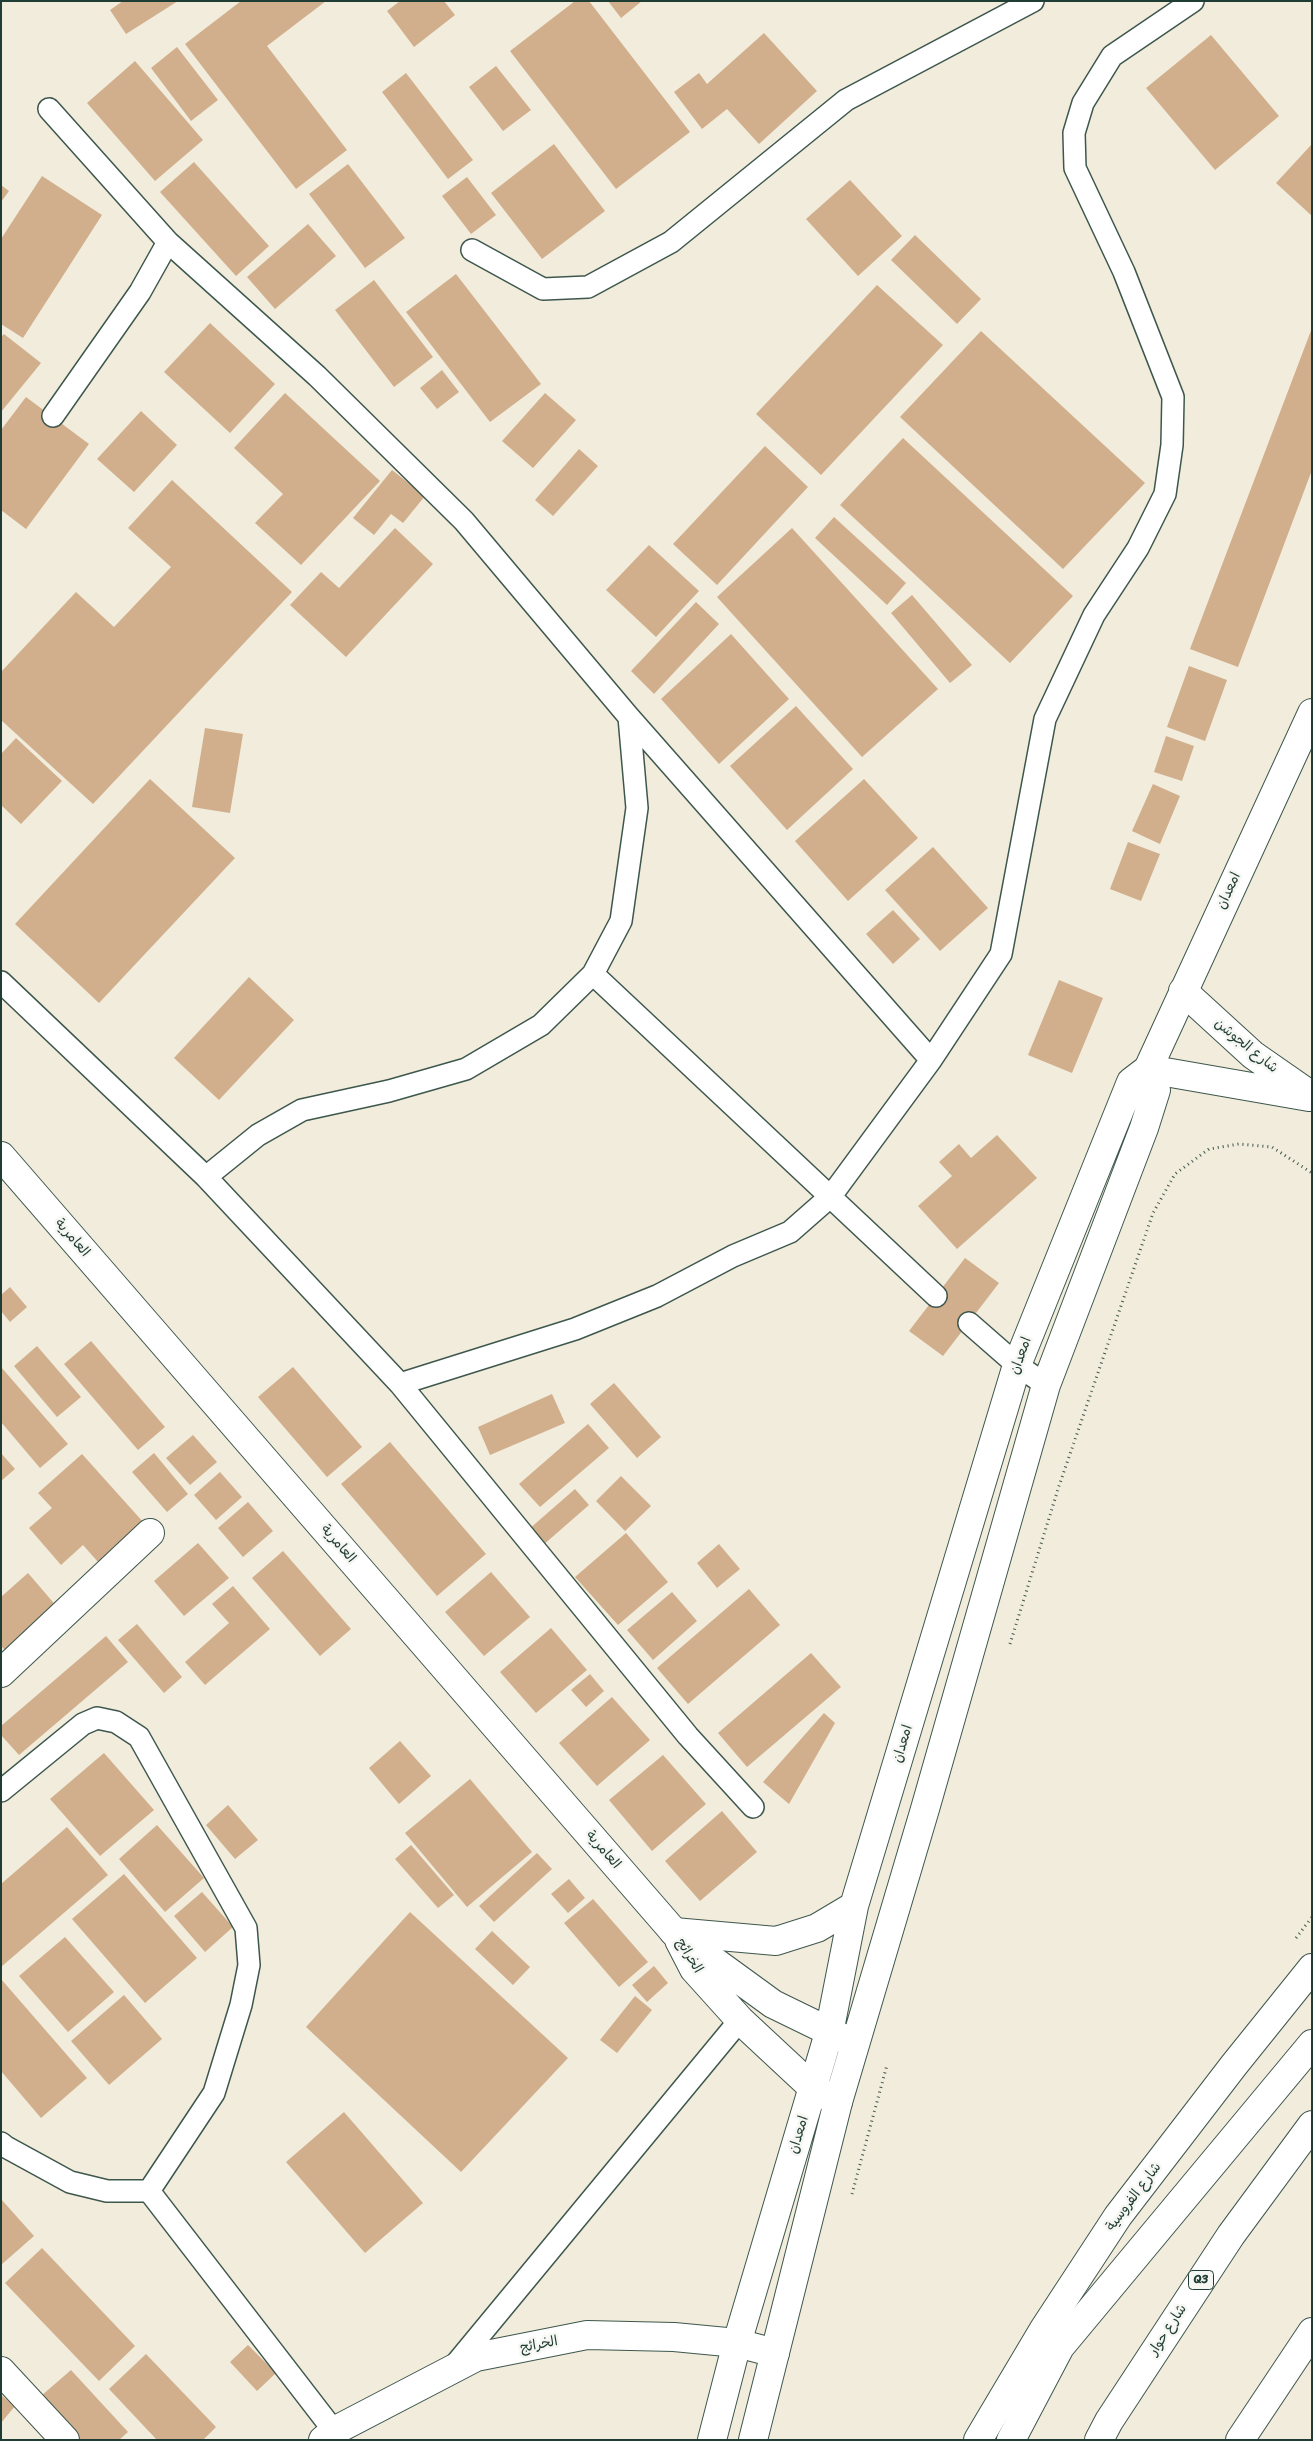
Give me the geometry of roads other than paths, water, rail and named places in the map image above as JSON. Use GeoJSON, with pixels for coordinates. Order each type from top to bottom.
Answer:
{"type":"FeatureCollection","features":[{"type":"Feature","properties":{"kind":"main road","name":"امعدان"},"geometry":{"type":"LineString","coordinates":[[712,2440],[737,2343],[829,2033],[854,1906],[1016,1365],[1131,1082],[1148,1069],[1312,713]]}},
{"type":"Feature","properties":{"kind":"main road","name":"شارع الجوشن"},"geometry":{"type":"LineString","coordinates":[[1183,992],[1253,1055],[1312,1097]]}},
{"type":"Feature","properties":{"kind":"main road","name":"شارع الجوشن"},"geometry":{"type":"LineString","coordinates":[[1148,1069],[1197,1080],[1312,1097]]}},
{"type":"Feature","properties":{"kind":"main road"},"geometry":{"type":"LineString","coordinates":[[753,2440],[838,2102],[928,1800],[1046,1385],[1144,1128],[1156,1090],[1148,1069]]}},
{"type":"Feature","properties":{"kind":"main road","name":"العامرية"},"geometry":{"type":"LineString","coordinates":[[1,1156],[674,1932]]}},
{"type":"Feature","properties":{"kind":"main road"},"geometry":{"type":"LineString","coordinates":[[1,1672],[150,1533]]}},
{"type":"Feature","properties":{"kind":"main road"},"geometry":{"type":"LineString","coordinates":[[674,1932],[776,1941],[817,1928],[854,1906]]}},
{"type":"Feature","properties":{"kind":"main road","name":"الخرائج"},"geometry":{"type":"LineString","coordinates":[[674,1932],[694,1969],[740,2020],[813,2088],[838,2102]]}},
{"type":"Feature","properties":{"kind":"main road","name":"الخرائج"},"geometry":{"type":"LineString","coordinates":[[674,1932],[772,2004],[855,2044]]}},
{"type":"Feature","properties":{"kind":"main road","name":"شارع الفروسية"},"geometry":{"type":"LineString","coordinates":[[978,2440],[1044,2329],[1118,2216],[1234,2065],[1312,1968]]}},
{"type":"Feature","properties":{"kind":"main road"},"geometry":{"type":"LineString","coordinates":[[1011,2440],[1060,2347],[1312,2044]]}},
{"type":"Feature","properties":{"kind":"main road","name":"شارع حوار"},"geometry":{"type":"LineString","coordinates":[[1099,2440],[1109,2421],[1231,2235],[1312,2126]]}},
{"type":"Feature","properties":{"kind":"main road"},"geometry":{"type":"LineString","coordinates":[[1240,2440],[1312,2332]]}},
{"type":"Feature","properties":{"kind":"main road","name":"الخرائج"},"geometry":{"type":"LineString","coordinates":[[328,2435],[476,2357],[587,2335],[674,2337],[737,2343],[775,2353]]}},
{"type":"Feature","properties":{"kind":"main road"},"geometry":{"type":"LineString","coordinates":[[1,2371],[65,2440]]}},
{"type":"Feature","properties":{"kind":"lane"},"geometry":{"type":"LineString","coordinates":[[472,250],[543,288],[588,287],[671,242],[846,100],[1034,1]]}},
{"type":"Feature","properties":{"kind":"lane"},"geometry":{"type":"LineString","coordinates":[[400,1384],[575,1329],[657,1296],[733,1256],[790,1232],[831,1196],[931,1060],[1001,954],[1045,719],[1094,615],[1138,548],[1165,494],[1172,446],[1173,397],[1124,272],[1075,168],[1074,133],[1083,103],[1112,56],[1193,1]]}},
{"type":"Feature","properties":{"kind":"lane"},"geometry":{"type":"LineString","coordinates":[[49,108],[168,242],[317,376],[464,522],[629,716],[931,1060]]}},
{"type":"Feature","properties":{"kind":"lane"},"geometry":{"type":"LineString","coordinates":[[53,416],[140,292],[168,242]]}},
{"type":"Feature","properties":{"kind":"lane"},"geometry":{"type":"LineString","coordinates":[[206,1177],[258,1135],[302,1110],[389,1091],[466,1069],[541,1025],[593,974],[622,921],[637,808],[629,716]]}},
{"type":"Feature","properties":{"kind":"lane"},"geometry":{"type":"LineString","coordinates":[[593,974],[936,1296]]}},
{"type":"Feature","properties":{"kind":"lane"},"geometry":{"type":"LineString","coordinates":[[1,982],[206,1177],[400,1384],[688,1736],[753,1807]]}},
{"type":"Feature","properties":{"kind":"lane"},"geometry":{"type":"LineString","coordinates":[[969,1323],[1016,1365],[1046,1385]]}},
{"type":"Feature","properties":{"kind":"lane"},"geometry":{"type":"LineString","coordinates":[[1,1791],[83,1724],[98,1718],[116,1722],[139,1737],[246,1928],[247,1973],[241,2005],[214,2093],[149,2191]]}},
{"type":"Feature","properties":{"kind":"lane"},"geometry":{"type":"LineString","coordinates":[[452,2370],[740,2020]]}},
{"type":"Feature","properties":{"kind":"lane"},"geometry":{"type":"LineString","coordinates":[[1,2143],[6,2148],[70,2182],[107,2191],[149,2191]]}},
{"type":"Feature","properties":{"kind":"lane"},"geometry":{"type":"LineString","coordinates":[[149,2191],[328,2435]]}}]}
